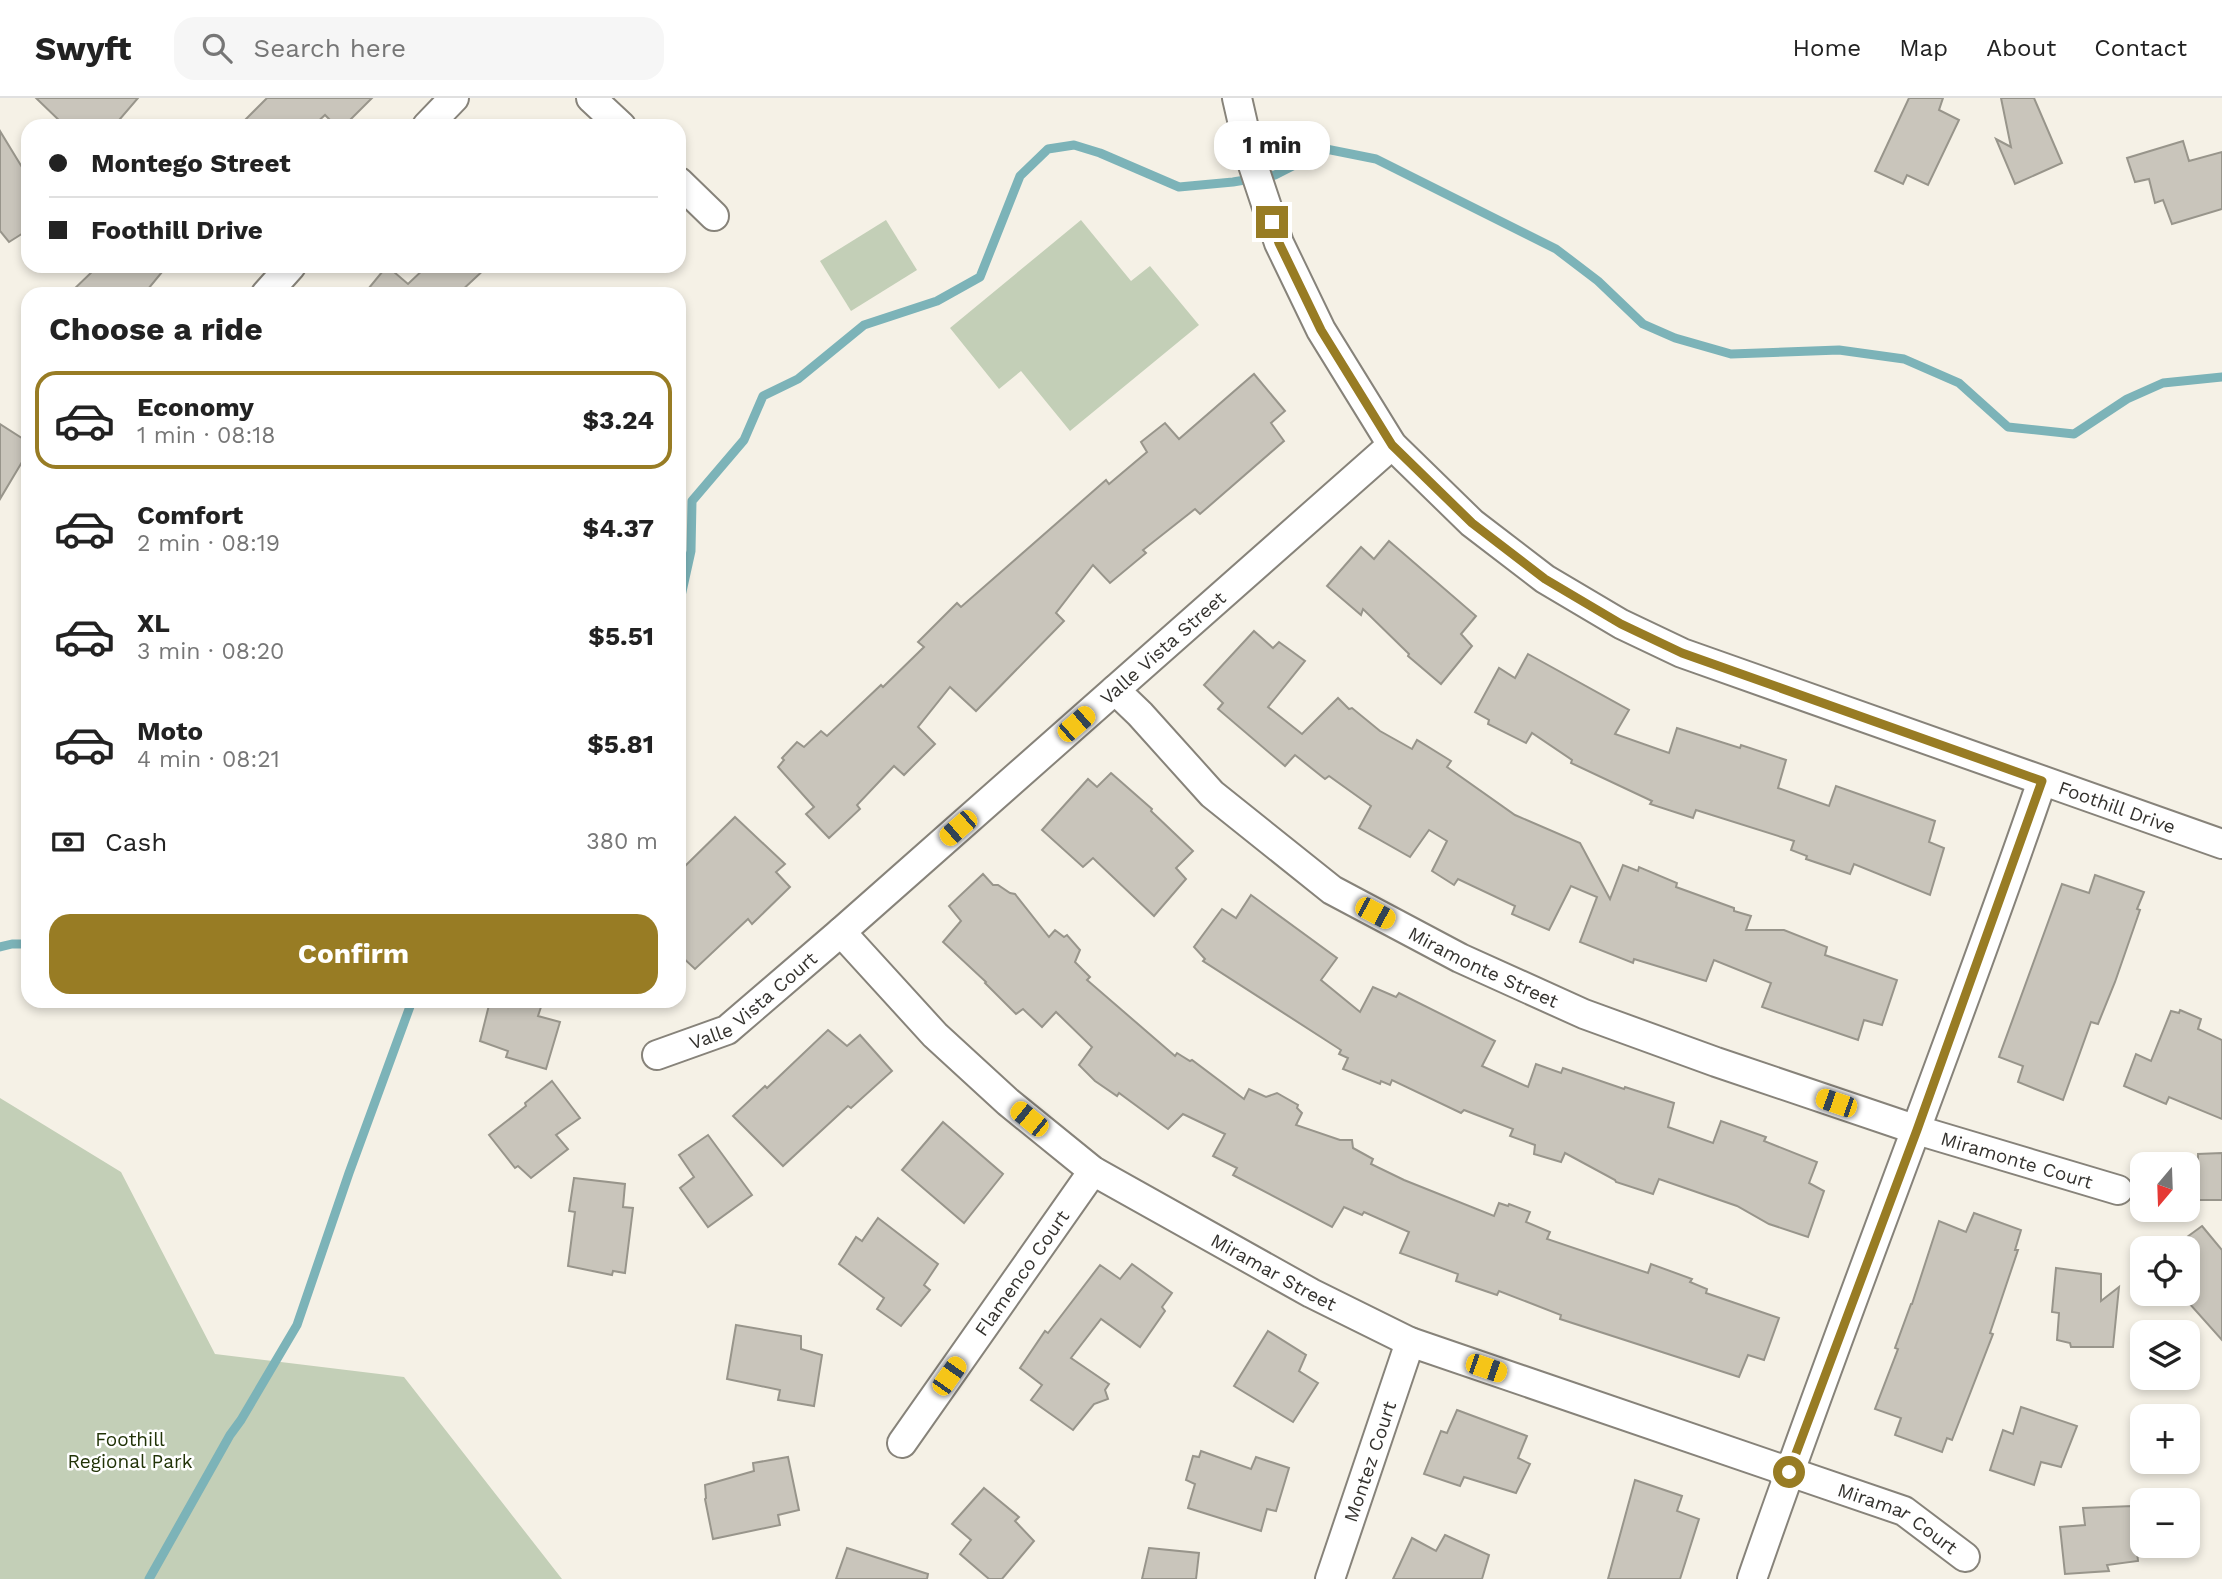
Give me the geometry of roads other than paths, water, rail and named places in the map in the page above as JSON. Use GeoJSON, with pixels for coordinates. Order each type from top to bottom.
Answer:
{"type":"FeatureCollection","features":[{"type":"Feature","properties":{"kind":"street"},"geometry":{"type":"LineString","coordinates":[[434,119],[454,98]]}},
{"type":"Feature","properties":{"kind":"street"},"geometry":{"type":"LineString","coordinates":[[591,98],[614,119]]}},
{"type":"Feature","properties":{"kind":"street","name":"Foothill Drive"},"geometry":{"type":"LineString","coordinates":[[1237,98],[1251,159],[1279,243],[1321,330],[1392,445],[1472,523],[1545,579],[1621,624],[1682,653],[2222,844]]}},
{"type":"Feature","properties":{"kind":"street"},"geometry":{"type":"LineString","coordinates":[[686,189],[713,216]]}},
{"type":"Feature","properties":{"kind":"street"},"geometry":{"type":"LineString","coordinates":[[272,287],[285,273]]}},
{"type":"Feature","properties":{"kind":"street","name":"Valle Vista Street"},"geometry":{"type":"LineString","coordinates":[[841,932],[1392,445]]}},
{"type":"Feature","properties":{"kind":"street","name":"Miramonte Street"},"geometry":{"type":"LineString","coordinates":[[1115,690],[1212,794],[1332,890],[1460,958],[1584,1014],[1917,1130]]}},
{"type":"Feature","properties":{"kind":"street"},"geometry":{"type":"LineString","coordinates":[[1752,1579],[2042,781]]}},
{"type":"Feature","properties":{"kind":"street","name":"Valle Vista Court"},"geometry":{"type":"LineString","coordinates":[[657,1055],[727,1030],[841,932]]}},
{"type":"Feature","properties":{"kind":"street","name":"Miramar Street"},"geometry":{"type":"LineString","coordinates":[[841,932],[935,1035],[1008,1102],[1093,1171],[1311,1293],[1410,1342],[1789,1472]]}},
{"type":"Feature","properties":{"kind":"street","name":"Miramonte Court"},"geometry":{"type":"LineString","coordinates":[[1917,1130],[2118,1191]]}},
{"type":"Feature","properties":{"kind":"street","name":"Flamenco Court"},"geometry":{"type":"LineString","coordinates":[[902,1443],[1093,1171]]}},
{"type":"Feature","properties":{"kind":"street","name":"Montez Court"},"geometry":{"type":"LineString","coordinates":[[1330,1579],[1410,1342]]}},
{"type":"Feature","properties":{"kind":"street","name":"Miramar Court"},"geometry":{"type":"LineString","coordinates":[[1789,1472],[1904,1511],[1965,1558]]}},
{"type":"Feature","properties":{"kind":"waterway"},"geometry":{"type":"LineString","coordinates":[[686,574],[691,551],[692,501],[744,440],[763,396],[798,379],[864,325],[937,301],[980,277],[1020,176],[1048,149],[1074,145],[1100,153],[1179,187],[1275,175],[1326,149],[1376,159],[1556,249],[1598,281],[1643,324],[1675,338],[1731,354],[1839,350],[1904,359],[1959,383],[2008,427],[2074,434],[2127,399],[2163,383],[2222,377]]}},
{"type":"Feature","properties":{"kind":"waterway"},"geometry":{"type":"LineString","coordinates":[[0,947],[21,944]]}},
{"type":"Feature","properties":{"kind":"waterway"},"geometry":{"type":"LineString","coordinates":[[149,1579],[230,1435],[297,1325],[409,1008]]}},
{"type":"Feature","properties":{"kind":"park label","name":"Foothill Regional Park"},"geometry":{"type":"Point","coordinates":[130,1450]}}]}
